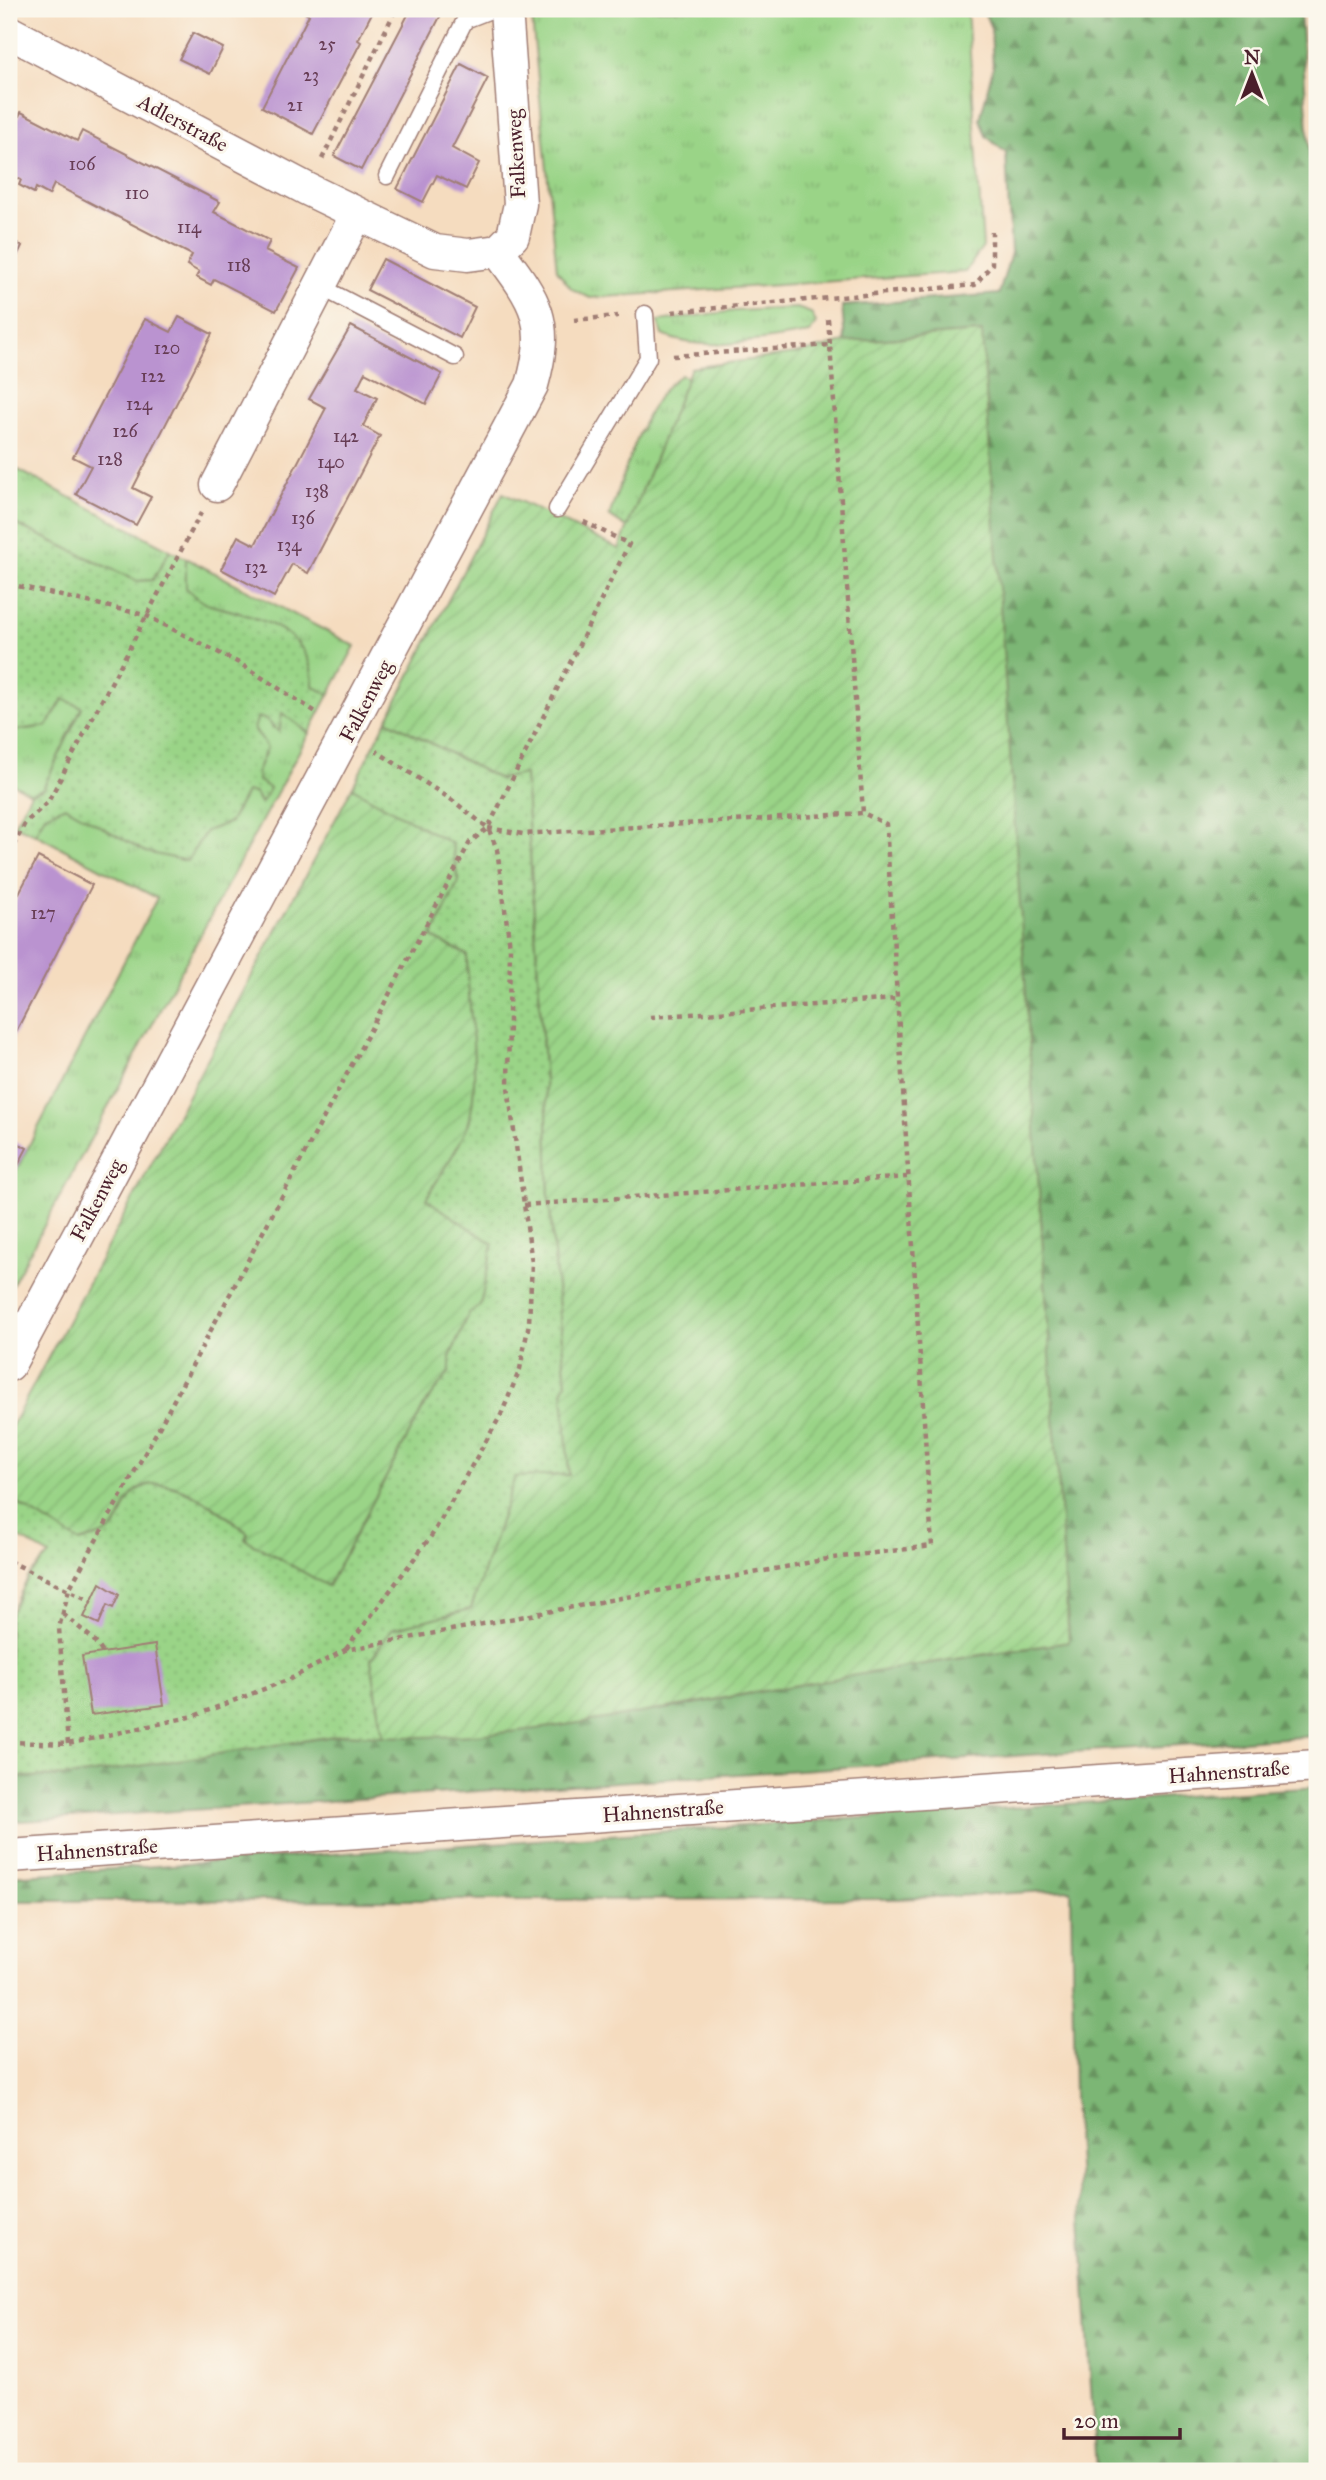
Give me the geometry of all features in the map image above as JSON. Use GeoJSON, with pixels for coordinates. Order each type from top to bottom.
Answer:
{"type":"FeatureCollection","features":[{"type":"Feature","properties":{"kind":"street","name":"Falkenweg"},"geometry":{"type":"LineString","coordinates":[[9,1365],[532,386],[542,352],[541,322],[523,285],[498,251],[513,236],[520,204],[506,9]]}},
{"type":"Feature","properties":{"kind":"street","name":"Adlerstraße"},"geometry":{"type":"LineString","coordinates":[[9,32],[307,189],[435,251],[468,255],[498,251]]}},
{"type":"Feature","properties":{"kind":"street"},"geometry":{"type":"LineString","coordinates":[[217,485],[357,214]]}},
{"type":"Feature","properties":{"kind":"street","name":"Hahnenstraße"},"geometry":{"type":"LineString","coordinates":[[9,1856],[1317,1766]]}},
{"type":"Feature","properties":{"kind":"lane"},"geometry":{"type":"LineString","coordinates":[[387,176],[465,20],[493,9]]}},
{"type":"Feature","properties":{"kind":"lane"},"geometry":{"type":"LineString","coordinates":[[321,287],[455,357]]}},
{"type":"Feature","properties":{"kind":"lane"},"geometry":{"type":"LineString","coordinates":[[557,509],[648,358],[645,314]]}},
{"type":"Feature","properties":{"kind":"path"},"geometry":{"type":"LineString","coordinates":[[307,189],[396,9]]}},
{"type":"Feature","properties":{"kind":"path"},"geometry":{"type":"LineString","coordinates":[[541,322],[975,285],[992,264],[992,232]]}},
{"type":"Feature","properties":{"kind":"path"},"geometry":{"type":"LineString","coordinates":[[828,319],[863,813]]}},
{"type":"Feature","properties":{"kind":"path"},"geometry":{"type":"LineString","coordinates":[[648,358],[830,345]]}},
{"type":"Feature","properties":{"kind":"path"},"geometry":{"type":"LineString","coordinates":[[9,855],[25,824],[48,802],[145,615],[217,485]]}},
{"type":"Feature","properties":{"kind":"path"},"geometry":{"type":"LineString","coordinates":[[68,1744],[59,1628],[69,1589],[160,1426],[470,842],[488,828],[629,544],[557,509]]}},
{"type":"Feature","properties":{"kind":"path"},"geometry":{"type":"LineString","coordinates":[[9,584],[145,615],[239,663],[452,800],[488,828],[523,834],[863,813],[886,824],[932,1546],[832,1558],[345,1650],[290,1679],[194,1716],[68,1744],[9,1742]]}},
{"type":"Feature","properties":{"kind":"path"},"geometry":{"type":"LineString","coordinates":[[345,1650],[432,1535],[501,1415],[520,1369],[529,1323],[532,1263],[508,1087],[510,947],[497,849],[488,828]]}},
{"type":"Feature","properties":{"kind":"path"},"geometry":{"type":"LineString","coordinates":[[650,1017],[896,999]]}},
{"type":"Feature","properties":{"kind":"path"},"geometry":{"type":"LineString","coordinates":[[524,1205],[907,1177]]}},
{"type":"Feature","properties":{"kind":"path"},"geometry":{"type":"LineString","coordinates":[[9,1561],[91,1601]]}},
{"type":"Feature","properties":{"kind":"path"},"geometry":{"type":"LineString","coordinates":[[62,1614],[93,1639],[103,1653]]}},
{"type":"Feature","properties":{"kind":"green space"},"geometry":{"type":"Polygon","coordinates":[[[531,9],[967,9],[983,247],[965,272],[590,298],[572,289],[557,270],[531,9]]]}},
{"type":"Feature","properties":{"kind":"green space"},"geometry":{"type":"Polygon","coordinates":[[[983,9],[1300,9],[1317,267],[1317,1736],[9,1822],[9,1777],[74,1776],[347,1734],[394,1736],[496,1733],[672,1708],[845,1676],[1069,1642],[981,332],[845,342],[842,306],[999,294],[1011,253],[1006,153],[986,136],[980,119],[993,68],[991,28],[983,9]]]}},
{"type":"Feature","properties":{"kind":"green space"},"geometry":{"type":"Polygon","coordinates":[[[797,308],[811,313],[816,323],[810,333],[735,343],[697,344],[679,341],[662,335],[658,321],[734,311],[797,308]]]}},
{"type":"Feature","properties":{"kind":"green space"},"geometry":{"type":"Polygon","coordinates":[[[982,332],[1069,1642],[557,1726],[469,1735],[383,1736],[371,1659],[392,1629],[471,1609],[515,1477],[569,1475],[563,1389],[566,1383],[549,1199],[547,1112],[525,774],[499,779],[387,720],[503,493],[619,549],[691,368],[795,354],[845,342],[982,332]]]}},
{"type":"Feature","properties":{"kind":"green space"},"geometry":{"type":"Polygon","coordinates":[[[681,375],[688,378],[627,528],[609,516],[646,418],[668,385],[681,375]]]}},
{"type":"Feature","properties":{"kind":"green space"},"geometry":{"type":"Polygon","coordinates":[[[9,465],[170,550],[153,580],[137,581],[9,521],[9,465]]]}},
{"type":"Feature","properties":{"kind":"green space"},"geometry":{"type":"Polygon","coordinates":[[[9,521],[137,581],[153,580],[170,550],[186,558],[186,588],[206,603],[260,620],[287,633],[306,654],[313,686],[329,695],[309,733],[282,713],[279,732],[267,720],[258,717],[254,728],[267,748],[257,771],[258,781],[270,788],[261,804],[255,793],[246,792],[230,822],[206,831],[187,861],[146,852],[65,806],[45,815],[35,834],[14,825],[31,793],[43,789],[82,707],[63,699],[47,726],[9,731],[9,521]]]}},
{"type":"Feature","properties":{"kind":"green space"},"geometry":{"type":"Polygon","coordinates":[[[186,558],[355,646],[329,695],[313,686],[306,655],[286,634],[259,620],[206,603],[186,588],[186,558]]]}},
{"type":"Feature","properties":{"kind":"green space"},"geometry":{"type":"Polygon","coordinates":[[[63,699],[82,707],[43,789],[31,793],[9,782],[9,731],[47,726],[63,699]]]}},
{"type":"Feature","properties":{"kind":"green space"},"geometry":{"type":"Polygon","coordinates":[[[282,712],[309,733],[9,1291],[9,1184],[157,898],[35,834],[45,815],[65,806],[145,851],[187,860],[206,831],[230,822],[246,792],[255,793],[260,803],[257,771],[267,748],[254,728],[258,716],[267,720],[273,728],[279,723],[282,712]]]}},
{"type":"Feature","properties":{"kind":"green space"},"geometry":{"type":"Polygon","coordinates":[[[387,720],[499,779],[525,773],[547,1112],[549,1199],[566,1383],[569,1475],[515,1477],[471,1609],[392,1629],[371,1659],[383,1736],[346,1734],[74,1776],[9,1777],[9,1617],[29,1576],[49,1555],[9,1532],[9,1498],[80,1542],[110,1531],[137,1490],[150,1485],[180,1489],[211,1505],[238,1525],[248,1533],[245,1539],[328,1585],[424,1406],[450,1371],[450,1357],[469,1313],[480,1305],[426,1199],[470,1120],[467,955],[432,937],[458,882],[452,844],[352,788],[387,720]]]}},
{"type":"Feature","properties":{"kind":"green space"},"geometry":{"type":"Polygon","coordinates":[[[352,788],[452,844],[458,882],[432,937],[467,955],[474,1057],[473,1098],[470,1118],[463,1136],[426,1199],[493,1244],[480,1306],[469,1313],[450,1357],[450,1371],[424,1406],[328,1586],[245,1539],[248,1533],[211,1505],[179,1488],[164,1484],[149,1484],[137,1490],[110,1531],[80,1542],[9,1498],[9,1431],[352,788]]]}},
{"type":"Feature","properties":{"kind":"green space"},"geometry":{"type":"Polygon","coordinates":[[[1317,1787],[1317,2471],[1096,2471],[1074,2099],[1071,1890],[897,1899],[9,1901],[9,1876],[1317,1787]]]}},
{"type":"Feature","properties":{"kind":"building"},"geometry":{"type":"Polygon","coordinates":[[[307,9],[374,9],[358,40],[361,42],[313,134],[262,107],[309,15],[305,13],[307,9]]]}},
{"type":"Feature","properties":{"kind":"building"},"geometry":{"type":"Polygon","coordinates":[[[411,9],[444,9],[361,170],[334,156],[411,9]]]}},
{"type":"Feature","properties":{"kind":"building"},"geometry":{"type":"Polygon","coordinates":[[[193,33],[223,48],[210,74],[179,59],[193,33]]]}},
{"type":"Feature","properties":{"kind":"building"},"geometry":{"type":"Polygon","coordinates":[[[461,64],[488,78],[452,148],[479,163],[466,189],[437,175],[423,202],[397,189],[461,64]]]}},
{"type":"Feature","properties":{"kind":"building"},"geometry":{"type":"Polygon","coordinates":[[[21,112],[77,141],[82,131],[220,202],[214,212],[270,241],[265,251],[299,268],[276,311],[214,279],[211,285],[196,277],[199,272],[187,265],[192,255],[54,184],[49,195],[36,188],[34,193],[19,185],[21,180],[9,174],[9,113],[18,118],[21,112]]]}},
{"type":"Feature","properties":{"kind":"building"},"geometry":{"type":"Polygon","coordinates":[[[9,239],[22,246],[14,262],[9,259],[9,239]]]}},
{"type":"Feature","properties":{"kind":"building"},"geometry":{"type":"Polygon","coordinates":[[[383,259],[475,307],[460,338],[367,290],[383,259]]]}},
{"type":"Feature","properties":{"kind":"building"},"geometry":{"type":"Polygon","coordinates":[[[179,317],[212,334],[133,488],[151,497],[136,525],[76,494],[91,466],[73,457],[145,319],[171,332],[179,317]]]}},
{"type":"Feature","properties":{"kind":"building"},"geometry":{"type":"Polygon","coordinates":[[[351,326],[442,374],[426,404],[365,372],[357,388],[377,398],[363,426],[380,436],[308,573],[292,564],[274,597],[221,569],[238,536],[255,545],[326,408],[309,399],[351,326]]]}},
{"type":"Feature","properties":{"kind":"building"},"geometry":{"type":"Polygon","coordinates":[[[38,857],[92,885],[9,1045],[9,912],[38,857]]]}},
{"type":"Feature","properties":{"kind":"building"},"geometry":{"type":"Polygon","coordinates":[[[9,1139],[27,1148],[11,1179],[9,1178],[9,1139]]]}},
{"type":"Feature","properties":{"kind":"building"},"geometry":{"type":"Polygon","coordinates":[[[100,1583],[119,1595],[113,1608],[107,1605],[99,1624],[84,1617],[100,1583]]]}},
{"type":"Feature","properties":{"kind":"building"},"geometry":{"type":"Polygon","coordinates":[[[155,1645],[164,1705],[91,1715],[82,1656],[155,1645]]]}}]}
